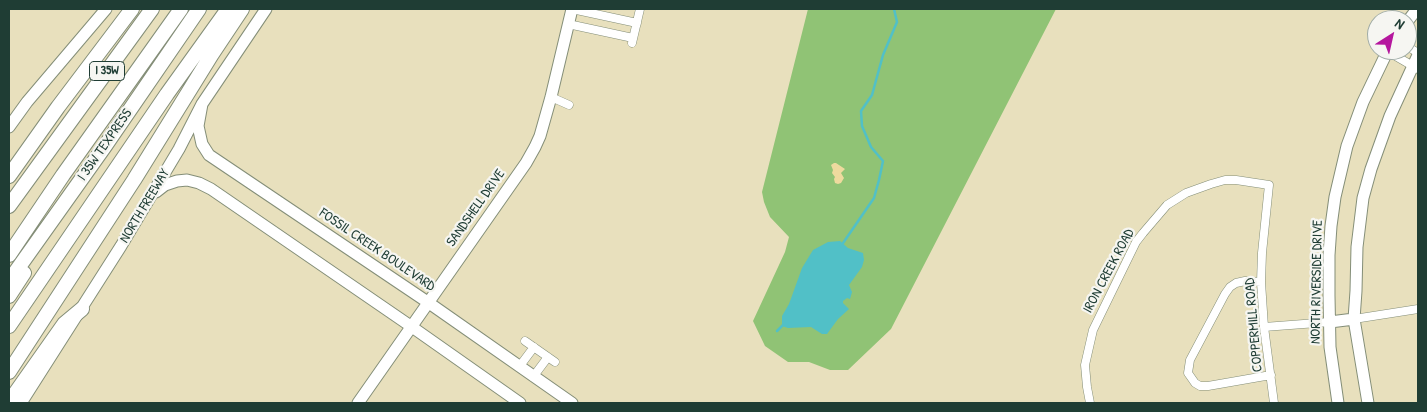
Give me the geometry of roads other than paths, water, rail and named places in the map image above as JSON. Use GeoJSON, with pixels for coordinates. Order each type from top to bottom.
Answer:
{"type":"FeatureCollection","features":[{"type":"Feature","properties":{"kind":"highway"},"geometry":{"type":"LineString","coordinates":[[9,176],[132,9]]}},
{"type":"Feature","properties":{"kind":"highway","name":"I 35W"},"geometry":{"type":"LineString","coordinates":[[9,206],[152,9]]}},
{"type":"Feature","properties":{"kind":"highway","name":"I 35W TEXPRESS"},"geometry":{"type":"LineString","coordinates":[[9,255],[54,188],[181,9]]}},
{"type":"Feature","properties":{"kind":"highway","name":"I 35W TEXPRESS"},"geometry":{"type":"LineString","coordinates":[[9,281],[199,9]]}},
{"type":"Feature","properties":{"kind":"highway"},"geometry":{"type":"LineString","coordinates":[[9,326],[167,94],[228,9]]}},
{"type":"Feature","properties":{"kind":"highway","name":"NORTH FREEWAY"},"geometry":{"type":"LineString","coordinates":[[9,372],[242,9]]}},
{"type":"Feature","properties":{"kind":"highway"},"geometry":{"type":"LineString","coordinates":[[9,240],[41,196],[54,188]]}},
{"type":"Feature","properties":{"kind":"highway"},"geometry":{"type":"LineString","coordinates":[[9,296],[65,211],[74,189]]}},
{"type":"Feature","properties":{"kind":"highway"},"geometry":{"type":"LineString","coordinates":[[9,402],[64,324],[82,308]]}},
{"type":"Feature","properties":{"kind":"main road"},"geometry":{"type":"LineString","coordinates":[[9,127],[27,102],[106,9]]}},
{"type":"Feature","properties":{"kind":"main road","name":"NORTH FREEWAY"},"geometry":{"type":"LineString","coordinates":[[21,403],[151,196],[179,149],[202,104],[266,9]]}},
{"type":"Feature","properties":{"kind":"main road","name":"SANDSHELL DRIVE"},"geometry":{"type":"LineString","coordinates":[[358,403],[526,162],[540,136],[572,9]]}},
{"type":"Feature","properties":{"kind":"main road"},"geometry":{"type":"LineString","coordinates":[[1368,403],[1354,319],[1357,247],[1363,198],[1390,116],[1416,68],[1418,54]]}},
{"type":"Feature","properties":{"kind":"main road","name":"NORTH RIVERSIDE DRIVE"},"geometry":{"type":"LineString","coordinates":[[1338,403],[1330,347],[1329,255],[1331,226],[1347,146],[1363,102],[1384,60]]}},
{"type":"Feature","properties":{"kind":"main road","name":"FOSSIL CREEK BOULEVARD"},"geometry":{"type":"LineString","coordinates":[[202,104],[198,126],[202,144],[209,155],[429,303],[572,403]]}},
{"type":"Feature","properties":{"kind":"main road"},"geometry":{"type":"LineString","coordinates":[[151,196],[165,185],[177,180],[187,180],[205,186],[412,326],[520,403]]}},
{"type":"Feature","properties":{"kind":"main road"},"geometry":{"type":"LineString","coordinates":[[1330,322],[1354,319]]}},
{"type":"Feature","properties":{"kind":"street"},"geometry":{"type":"LineString","coordinates":[[572,9],[637,23]]}},
{"type":"Feature","properties":{"kind":"street"},"geometry":{"type":"LineString","coordinates":[[568,24],[633,40],[640,9]]}},
{"type":"Feature","properties":{"kind":"street"},"geometry":{"type":"LineString","coordinates":[[1403,60],[1416,68]]}},
{"type":"Feature","properties":{"kind":"street"},"geometry":{"type":"LineString","coordinates":[[551,97],[569,105]]}},
{"type":"Feature","properties":{"kind":"street","name":"IRON CREEK ROAD"},"geometry":{"type":"LineString","coordinates":[[1090,403],[1085,365],[1093,330],[1136,242],[1151,222],[1172,202],[1191,191],[1211,184],[1225,180],[1236,180],[1269,185]]}},
{"type":"Feature","properties":{"kind":"street","name":"COPPERMILL ROAD"},"geometry":{"type":"LineString","coordinates":[[1269,185],[1263,236],[1261,282],[1264,328],[1274,403]]}},
{"type":"Feature","properties":{"kind":"street"},"geometry":{"type":"LineString","coordinates":[[1261,282],[1245,281],[1230,287],[1190,360],[1188,373],[1194,383],[1200,386],[1270,375]]}},
{"type":"Feature","properties":{"kind":"street"},"geometry":{"type":"LineString","coordinates":[[1354,319],[1418,309]]}},
{"type":"Feature","properties":{"kind":"street"},"geometry":{"type":"LineString","coordinates":[[1264,328],[1330,322]]}},
{"type":"Feature","properties":{"kind":"street"},"geometry":{"type":"LineString","coordinates":[[525,341],[555,362]]}},
{"type":"Feature","properties":{"kind":"street"},"geometry":{"type":"LineString","coordinates":[[519,367],[534,347]]}},
{"type":"Feature","properties":{"kind":"street"},"geometry":{"type":"LineString","coordinates":[[533,377],[548,357]]}},
{"type":"Feature","properties":{"kind":"water"},"geometry":{"type":"Polygon","coordinates":[[[840,241],[848,248],[863,253],[864,260],[862,267],[849,285],[852,292],[850,299],[847,298],[843,301],[849,309],[838,319],[827,334],[822,334],[811,327],[788,328],[782,326],[782,316],[789,304],[802,268],[813,250],[828,242],[840,241]]]}},
{"type":"Feature","properties":{"kind":"waterway"},"geometry":{"type":"LineString","coordinates":[[841,246],[874,198],[879,180],[883,161],[871,147],[862,126],[861,111],[872,95],[883,55],[897,22],[894,9]]}},
{"type":"Feature","properties":{"kind":"waterway"},"geometry":{"type":"LineString","coordinates":[[777,331],[783,325]]}}]}
